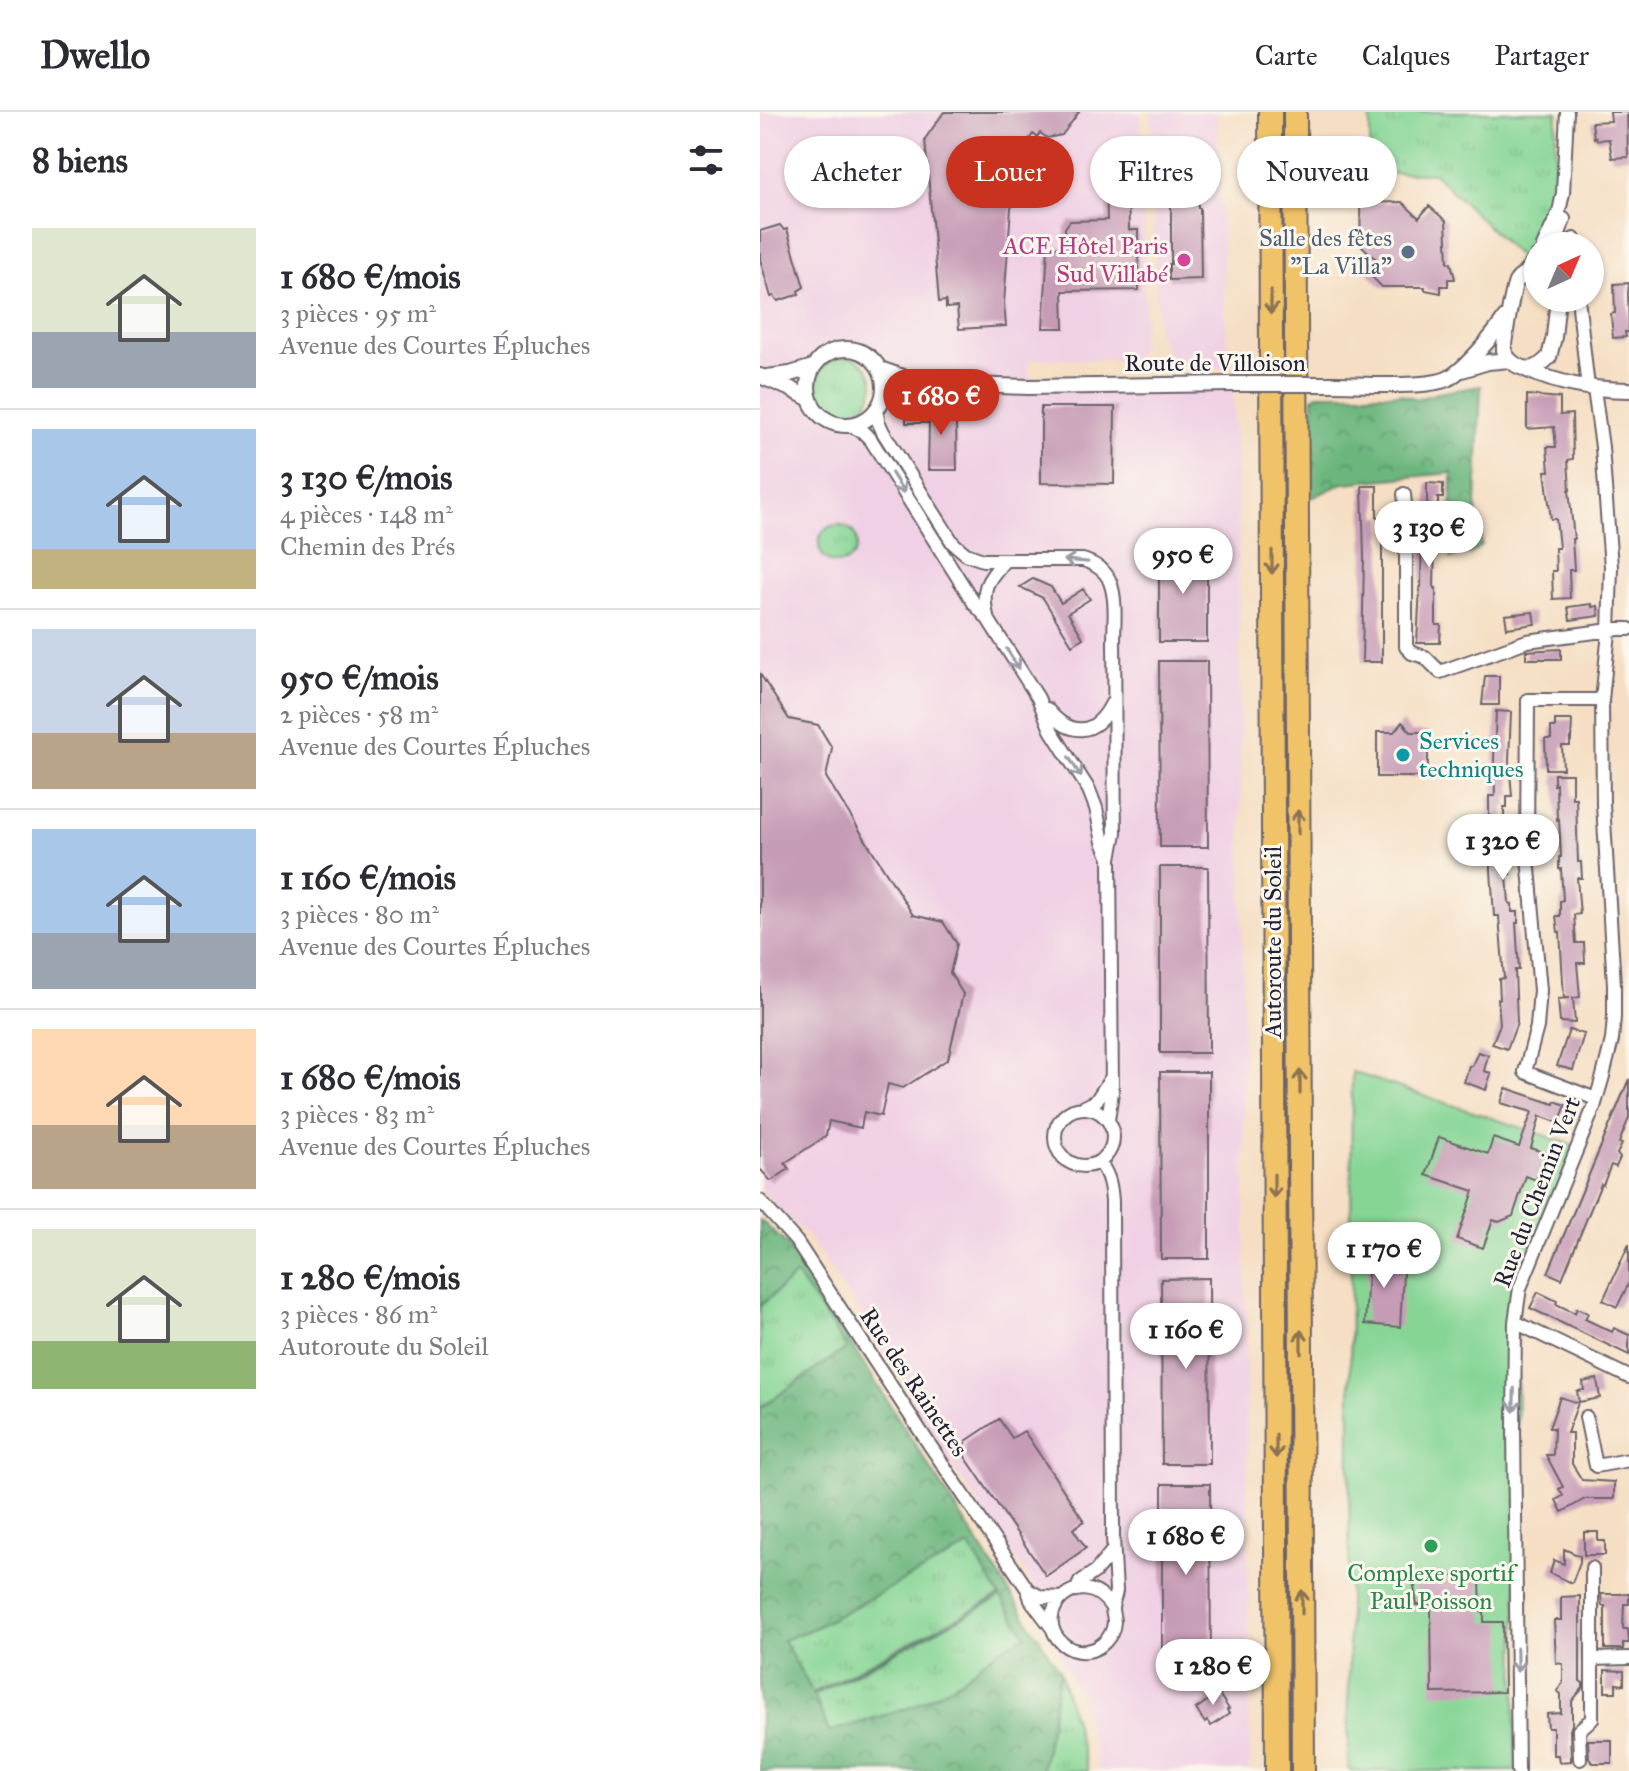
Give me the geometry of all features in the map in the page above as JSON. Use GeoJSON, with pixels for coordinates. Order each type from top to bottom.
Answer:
{"type":"FeatureCollection","features":[{"type":"Feature","properties":{"kind":"highway","name":"Autoroute du Soleil"},"geometry":{"type":"LineString","coordinates":[[1270,112],[1277,1771]]}},
{"type":"Feature","properties":{"kind":"highway","name":"Autoroute du Soleil"},"geometry":{"type":"LineString","coordinates":[[1295,112],[1303,1771]]}},
{"type":"Feature","properties":{"kind":"street"},"geometry":{"type":"LineString","coordinates":[[1550,232],[1563,193],[1567,112]]}},
{"type":"Feature","properties":{"kind":"street"},"geometry":{"type":"LineString","coordinates":[[1559,232],[1569,202],[1573,112]]}},
{"type":"Feature","properties":{"kind":"street"},"geometry":{"type":"LineString","coordinates":[[1524,273],[1516,283],[1503,349],[1516,364],[1557,382],[1591,389],[1629,390]]}},
{"type":"Feature","properties":{"kind":"street","name":"Route de Villoison"},"geometry":{"type":"LineString","coordinates":[[880,403],[905,387],[1430,384],[1458,371],[1493,335],[1510,311]]}},
{"type":"Feature","properties":{"kind":"street"},"geometry":{"type":"LineString","coordinates":[[1557,312],[1549,357],[1569,384]]}},
{"type":"Feature","properties":{"kind":"street","name":"Rue du Chemin Vert"},"geometry":{"type":"LineString","coordinates":[[1518,1771],[1515,1322],[1520,1288],[1596,1099],[1612,1040],[1614,1017],[1603,804],[1602,700],[1611,567],[1602,447],[1580,312]]}},
{"type":"Feature","properties":{"kind":"street"},"geometry":{"type":"LineString","coordinates":[[1111,1078],[1096,1101],[1069,1113],[1060,1121],[1056,1143],[1060,1154],[1068,1161],[1089,1166],[1099,1162],[1107,1155],[1113,1138],[1108,1120],[1112,1092],[1110,858],[1115,833],[1114,700],[1113,593],[1106,573],[1083,560],[1004,561],[974,558],[966,554],[953,543],[883,432],[878,421],[884,383],[880,369],[862,352],[845,348],[823,357],[813,367],[808,383],[810,399],[819,414],[834,423],[862,431],[871,440],[1038,698],[1063,726],[1079,730],[1096,725],[1106,716],[1114,700]]}},
{"type":"Feature","properties":{"kind":"street","name":"Route de Villoison"},"geometry":{"type":"LineString","coordinates":[[1458,371],[1488,362],[1532,368],[1549,357]]}},
{"type":"Feature","properties":{"kind":"street"},"geometry":{"type":"LineString","coordinates":[[762,377],[790,374],[813,367]]}},
{"type":"Feature","properties":{"kind":"street","name":"Route de Villoison"},"geometry":{"type":"LineString","coordinates":[[880,369],[906,378],[938,379],[970,385]]}},
{"type":"Feature","properties":{"kind":"street"},"geometry":{"type":"LineString","coordinates":[[762,377],[810,399]]}},
{"type":"Feature","properties":{"kind":"street"},"geometry":{"type":"LineString","coordinates":[[849,425],[866,419],[880,403]]}},
{"type":"Feature","properties":{"kind":"street"},"geometry":{"type":"LineString","coordinates":[[1404,494],[1406,647],[1412,653],[1425,657],[1440,672],[1527,641],[1629,629]]}},
{"type":"Feature","properties":{"kind":"street"},"geometry":{"type":"LineString","coordinates":[[988,619],[984,594],[986,583],[1004,561]]}},
{"type":"Feature","properties":{"kind":"street"},"geometry":{"type":"LineString","coordinates":[[1038,698],[1051,730],[1089,790],[1110,858]]}},
{"type":"Feature","properties":{"kind":"street"},"geometry":{"type":"LineString","coordinates":[[1596,1099],[1525,1072],[1537,1027],[1540,990],[1527,847],[1528,700],[1602,700]]}},
{"type":"Feature","properties":{"kind":"street"},"geometry":{"type":"LineString","coordinates":[[1082,1108],[1092,1109],[1108,1120]]}},
{"type":"Feature","properties":{"kind":"street"},"geometry":{"type":"LineString","coordinates":[[1099,1162],[1111,1183],[1112,1202],[1113,1550],[1116,1591],[1112,1608]]}},
{"type":"Feature","properties":{"kind":"street","name":"Rue des Rainettes"},"geometry":{"type":"LineString","coordinates":[[760,1201],[796,1241],[1053,1629]]}},
{"type":"Feature","properties":{"kind":"street"},"geometry":{"type":"LineString","coordinates":[[1515,1322],[1629,1377]]}},
{"type":"Feature","properties":{"kind":"street"},"geometry":{"type":"LineString","coordinates":[[1586,1417],[1596,1466],[1629,1460]]}},
{"type":"Feature","properties":{"kind":"street"},"geometry":{"type":"LineString","coordinates":[[1077,1589],[1080,1582],[1096,1571],[1113,1550]]}},
{"type":"Feature","properties":{"kind":"street"},"geometry":{"type":"LineString","coordinates":[[1580,1759],[1579,1730],[1592,1719],[1592,1568]]}},
{"type":"Feature","properties":{"kind":"street"},"geometry":{"type":"LineString","coordinates":[[1077,1589],[1098,1592],[1112,1608],[1113,1630],[1108,1639],[1090,1651],[1069,1648],[1053,1629],[1053,1613],[1061,1598],[1077,1589]]}},
{"type":"Feature","properties":{"kind":"street"},"geometry":{"type":"LineString","coordinates":[[1028,1590],[1041,1597],[1061,1598]]}},
{"type":"Feature","properties":{"kind":"street"},"geometry":{"type":"LineString","coordinates":[[1592,1659],[1629,1658]]}},
{"type":"Feature","properties":{"kind":"shaded area"},"geometry":{"type":"Polygon","coordinates":[[[760,112],[1141,112],[1141,136],[1090,136],[1090,208],[1143,208],[1145,317],[1141,347],[1131,360],[1029,359],[1029,386],[1233,384],[1238,496],[1250,1771],[1099,1771],[1075,1685],[1034,1586],[913,1407],[900,1372],[807,1235],[779,1210],[760,1186],[760,112]],[[845,348],[830,352],[813,367],[766,377],[810,399],[826,419],[849,425],[872,415],[881,403],[938,379],[906,378],[880,369],[870,357],[845,348]]]}},
{"type":"Feature","properties":{"kind":"shaded area"},"geometry":{"type":"Polygon","coordinates":[[[1150,112],[1216,112],[1217,136],[1151,136],[1150,112]]]}},
{"type":"Feature","properties":{"kind":"shaded area"},"geometry":{"type":"Polygon","coordinates":[[[1153,208],[1220,208],[1228,369],[1186,366],[1169,354],[1158,333],[1153,208]]]}},
{"type":"Feature","properties":{"kind":"green space"},"geometry":{"type":"Polygon","coordinates":[[[1370,112],[1557,112],[1553,202],[1544,228],[1541,232],[1524,232],[1524,255],[1518,256],[1434,173],[1397,173],[1397,136],[1370,136],[1370,112]]]}},
{"type":"Feature","properties":{"kind":"green space"},"geometry":{"type":"Polygon","coordinates":[[[845,357],[865,365],[873,385],[865,405],[845,413],[825,405],[817,385],[825,365],[845,357]]]}},
{"type":"Feature","properties":{"kind":"green space"},"geometry":{"type":"Polygon","coordinates":[[[1481,386],[1476,507],[1482,545],[1470,554],[1464,552],[1451,558],[1452,473],[1343,483],[1312,498],[1313,398],[1318,394],[1400,394],[1417,399],[1481,386]]]}},
{"type":"Feature","properties":{"kind":"green space"},"geometry":{"type":"Polygon","coordinates":[[[838,525],[851,531],[857,544],[851,557],[838,563],[825,557],[819,544],[825,531],[838,525]]]}},
{"type":"Feature","properties":{"kind":"green space","name":"Complexe sportif Paul Poisson"},"geometry":{"type":"Polygon","coordinates":[[[1352,1072],[1577,1146],[1518,1288],[1515,1771],[1350,1771],[1348,1768],[1352,1072]]]}},
{"type":"Feature","properties":{"kind":"green space"},"geometry":{"type":"Polygon","coordinates":[[[760,1220],[787,1244],[1060,1671],[1042,1771],[760,1771],[760,1408],[847,1348],[796,1275],[760,1306],[760,1220]],[[969,1546],[814,1628],[783,1640],[813,1693],[1000,1596],[969,1546]],[[1000,1597],[814,1695],[829,1732],[914,1706],[953,1686],[994,1653],[1026,1635],[1000,1597]]]}},
{"type":"Feature","properties":{"kind":"green space"},"geometry":{"type":"Polygon","coordinates":[[[796,1274],[847,1348],[760,1408],[760,1306],[796,1274]]]}},
{"type":"Feature","properties":{"kind":"green space"},"geometry":{"type":"Polygon","coordinates":[[[969,1545],[1000,1596],[813,1693],[783,1640],[814,1628],[969,1545]]]}},
{"type":"Feature","properties":{"kind":"green space"},"geometry":{"type":"Polygon","coordinates":[[[1001,1597],[1027,1635],[994,1653],[953,1686],[914,1706],[829,1733],[814,1695],[1001,1597]]]}},
{"type":"Feature","properties":{"kind":"green space"},"geometry":{"type":"Polygon","coordinates":[[[1060,1671],[1088,1771],[1042,1771],[1060,1671]]]}},
{"type":"Feature","properties":{"kind":"building"},"geometry":{"type":"Polygon","coordinates":[[[944,112],[1079,112],[1062,135],[1057,136],[1040,133],[1038,136],[946,136],[946,208],[1011,208],[1004,303],[1006,326],[959,329],[957,307],[946,308],[946,301],[939,302],[930,197],[930,136],[927,136],[944,112]]]}},
{"type":"Feature","properties":{"kind":"building"},"geometry":{"type":"Polygon","coordinates":[[[1610,112],[1627,112],[1628,157],[1612,158],[1609,139],[1594,138],[1592,122],[1611,121],[1610,112]]]}},
{"type":"Feature","properties":{"kind":"building","name":"Salle des fêtes \"La Villa\""},"geometry":{"type":"Polygon","coordinates":[[[1397,202],[1402,202],[1419,218],[1429,206],[1446,221],[1448,263],[1451,263],[1455,279],[1448,279],[1448,286],[1441,286],[1441,293],[1425,290],[1425,287],[1382,287],[1366,271],[1377,260],[1361,245],[1360,208],[1397,208],[1397,202]]]}},
{"type":"Feature","properties":{"kind":"building"},"geometry":{"type":"Polygon","coordinates":[[[1107,208],[1128,208],[1129,230],[1138,230],[1139,290],[1063,291],[1064,328],[1043,328],[1048,248],[1065,247],[1065,228],[1070,221],[1107,220],[1107,208]]]}},
{"type":"Feature","properties":{"kind":"building"},"geometry":{"type":"Polygon","coordinates":[[[1171,208],[1200,208],[1201,279],[1169,280],[1171,208]]]}},
{"type":"Feature","properties":{"kind":"building"},"geometry":{"type":"Polygon","coordinates":[[[780,225],[787,229],[804,287],[798,291],[799,294],[778,301],[771,297],[760,259],[760,231],[780,225]]]}},
{"type":"Feature","properties":{"kind":"building"},"geometry":{"type":"Polygon","coordinates":[[[1629,283],[1629,332],[1625,332],[1626,337],[1613,338],[1611,314],[1615,313],[1614,284],[1629,283]]]}},
{"type":"Feature","properties":{"kind":"building"},"geometry":{"type":"Polygon","coordinates":[[[1527,395],[1560,398],[1560,415],[1572,414],[1573,459],[1568,460],[1574,570],[1569,570],[1570,598],[1553,599],[1552,571],[1556,571],[1555,548],[1559,548],[1556,519],[1551,519],[1545,471],[1549,471],[1547,447],[1556,447],[1554,427],[1527,429],[1527,395]]]}},
{"type":"Feature","properties":{"kind":"building"},"geometry":{"type":"Polygon","coordinates":[[[1041,407],[1115,407],[1114,484],[1041,483],[1041,407]]]}},
{"type":"Feature","properties":{"kind":"building"},"geometry":{"type":"Polygon","coordinates":[[[906,413],[968,413],[968,424],[956,424],[957,470],[928,470],[929,423],[906,423],[906,413]]]}},
{"type":"Feature","properties":{"kind":"building"},"geometry":{"type":"Polygon","coordinates":[[[1427,483],[1443,484],[1443,498],[1438,498],[1434,588],[1436,625],[1441,625],[1440,643],[1417,643],[1422,508],[1427,509],[1427,483]]]}},
{"type":"Feature","properties":{"kind":"building"},"geometry":{"type":"Polygon","coordinates":[[[1362,486],[1377,486],[1377,517],[1382,517],[1382,662],[1362,662],[1362,486]]]}},
{"type":"Feature","properties":{"kind":"building"},"geometry":{"type":"Polygon","coordinates":[[[1159,549],[1207,549],[1207,642],[1159,642],[1159,549]]]}},
{"type":"Feature","properties":{"kind":"building"},"geometry":{"type":"Polygon","coordinates":[[[1033,579],[1051,587],[1061,603],[1083,589],[1090,599],[1068,613],[1083,638],[1072,645],[1043,598],[1020,587],[1033,579]]]}},
{"type":"Feature","properties":{"kind":"building"},"geometry":{"type":"Polygon","coordinates":[[[1592,604],[1592,607],[1598,606],[1599,616],[1570,620],[1568,607],[1592,604]]]}},
{"type":"Feature","properties":{"kind":"building"},"geometry":{"type":"Polygon","coordinates":[[[1533,612],[1535,624],[1507,628],[1505,615],[1533,612]]]}},
{"type":"Feature","properties":{"kind":"building"},"geometry":{"type":"Polygon","coordinates":[[[1561,649],[1561,659],[1526,659],[1526,651],[1561,649]]]}},
{"type":"Feature","properties":{"kind":"building"},"geometry":{"type":"Polygon","coordinates":[[[1159,661],[1207,661],[1208,847],[1160,847],[1159,661]]]}},
{"type":"Feature","properties":{"kind":"building"},"geometry":{"type":"Polygon","coordinates":[[[760,674],[789,719],[818,725],[832,748],[826,777],[913,915],[943,922],[957,944],[950,973],[963,994],[948,1059],[903,1088],[888,1084],[881,1116],[864,1112],[861,1128],[829,1121],[826,1136],[785,1163],[789,1169],[771,1181],[760,1169],[760,674]]]}},
{"type":"Feature","properties":{"kind":"building"},"geometry":{"type":"Polygon","coordinates":[[[1485,676],[1499,676],[1499,705],[1482,705],[1485,676]]]}},
{"type":"Feature","properties":{"kind":"building"},"geometry":{"type":"Polygon","coordinates":[[[1496,711],[1511,712],[1509,760],[1512,796],[1507,796],[1507,807],[1504,807],[1504,817],[1501,817],[1502,847],[1506,847],[1509,863],[1509,903],[1512,904],[1512,912],[1518,912],[1519,970],[1515,970],[1517,1023],[1507,1049],[1492,1044],[1500,1024],[1499,979],[1504,978],[1499,916],[1494,916],[1486,819],[1489,819],[1489,796],[1495,796],[1496,711]]]}},
{"type":"Feature","properties":{"kind":"building"},"geometry":{"type":"Polygon","coordinates":[[[1555,720],[1572,720],[1570,746],[1562,746],[1563,769],[1546,769],[1545,739],[1551,739],[1551,727],[1555,727],[1555,720]]]}},
{"type":"Feature","properties":{"kind":"building","name":"Services techniques"},"geometry":{"type":"Polygon","coordinates":[[[1402,722],[1411,732],[1428,732],[1428,777],[1377,777],[1377,732],[1394,732],[1402,722]]]}},
{"type":"Feature","properties":{"kind":"building"},"geometry":{"type":"Polygon","coordinates":[[[1554,774],[1572,774],[1572,798],[1576,798],[1578,862],[1581,862],[1582,878],[1577,878],[1580,914],[1574,915],[1576,943],[1584,943],[1585,963],[1577,963],[1580,997],[1573,998],[1575,1023],[1560,1022],[1558,999],[1570,998],[1564,998],[1560,932],[1556,916],[1560,916],[1560,901],[1563,900],[1554,774]]]}},
{"type":"Feature","properties":{"kind":"building"},"geometry":{"type":"Polygon","coordinates":[[[1160,867],[1208,867],[1209,1053],[1160,1053],[1160,867]]]}},
{"type":"Feature","properties":{"kind":"building"},"geometry":{"type":"Polygon","coordinates":[[[1569,1030],[1584,1034],[1573,1070],[1557,1066],[1569,1030]]]}},
{"type":"Feature","properties":{"kind":"building"},"geometry":{"type":"Polygon","coordinates":[[[1478,1052],[1488,1055],[1484,1071],[1491,1073],[1486,1090],[1464,1082],[1478,1052]]]}},
{"type":"Feature","properties":{"kind":"building"},"geometry":{"type":"Polygon","coordinates":[[[1160,1072],[1209,1072],[1209,1259],[1161,1259],[1160,1072]]]}},
{"type":"Feature","properties":{"kind":"building"},"geometry":{"type":"Polygon","coordinates":[[[1629,1079],[1629,1118],[1619,1143],[1622,1144],[1617,1154],[1620,1158],[1616,1167],[1611,1165],[1601,1184],[1562,1279],[1548,1273],[1629,1079]]]}},
{"type":"Feature","properties":{"kind":"building"},"geometry":{"type":"Polygon","coordinates":[[[1506,1088],[1566,1105],[1559,1123],[1540,1116],[1531,1148],[1546,1153],[1536,1180],[1526,1176],[1513,1216],[1499,1222],[1493,1220],[1483,1248],[1457,1239],[1474,1191],[1426,1175],[1439,1137],[1488,1154],[1493,1138],[1519,1147],[1532,1112],[1501,1103],[1506,1088]]]}},
{"type":"Feature","properties":{"kind":"building"},"geometry":{"type":"Polygon","coordinates":[[[1629,1244],[1629,1283],[1617,1307],[1603,1300],[1629,1244]]]}},
{"type":"Feature","properties":{"kind":"building"},"geometry":{"type":"Polygon","coordinates":[[[1369,1254],[1404,1257],[1400,1327],[1365,1324],[1369,1254]]]}},
{"type":"Feature","properties":{"kind":"building"},"geometry":{"type":"Polygon","coordinates":[[[1209,1278],[1210,1464],[1162,1464],[1161,1279],[1209,1278]]]}},
{"type":"Feature","properties":{"kind":"building"},"geometry":{"type":"Polygon","coordinates":[[[1538,1292],[1575,1313],[1577,1308],[1588,1313],[1585,1319],[1612,1332],[1614,1328],[1629,1335],[1629,1355],[1530,1308],[1538,1292]]]}},
{"type":"Feature","properties":{"kind":"building"},"geometry":{"type":"Polygon","coordinates":[[[1597,1379],[1600,1398],[1579,1402],[1577,1391],[1584,1390],[1583,1382],[1597,1379]]]}},
{"type":"Feature","properties":{"kind":"building"},"geometry":{"type":"Polygon","coordinates":[[[1560,1397],[1578,1403],[1567,1433],[1572,1433],[1572,1464],[1582,1480],[1614,1482],[1614,1499],[1585,1499],[1562,1512],[1556,1500],[1563,1496],[1559,1489],[1563,1487],[1546,1455],[1553,1455],[1554,1428],[1549,1428],[1560,1397]]]}},
{"type":"Feature","properties":{"kind":"building"},"geometry":{"type":"Polygon","coordinates":[[[999,1419],[1012,1438],[1024,1431],[1084,1521],[1073,1529],[1086,1548],[1046,1576],[964,1455],[966,1441],[999,1419]]]}},
{"type":"Feature","properties":{"kind":"building"},"geometry":{"type":"Polygon","coordinates":[[[1162,1484],[1210,1484],[1211,1670],[1162,1670],[1162,1484]]]}},
{"type":"Feature","properties":{"kind":"building"},"geometry":{"type":"Polygon","coordinates":[[[1584,1532],[1598,1532],[1598,1541],[1605,1541],[1605,1555],[1584,1555],[1584,1532]]]}},
{"type":"Feature","properties":{"kind":"building"},"geometry":{"type":"Polygon","coordinates":[[[1564,1549],[1580,1556],[1572,1583],[1550,1573],[1554,1560],[1564,1564],[1564,1549]]]}},
{"type":"Feature","properties":{"kind":"building"},"geometry":{"type":"Polygon","coordinates":[[[1448,1576],[1480,1580],[1484,1622],[1503,1622],[1504,1692],[1432,1693],[1431,1605],[1417,1605],[1414,1587],[1416,1581],[1448,1581],[1448,1576]]]}},
{"type":"Feature","properties":{"kind":"building"},"geometry":{"type":"Polygon","coordinates":[[[1601,1594],[1629,1594],[1629,1604],[1624,1604],[1623,1629],[1628,1629],[1629,1643],[1623,1643],[1623,1649],[1605,1649],[1605,1606],[1602,1606],[1601,1594]]]}},
{"type":"Feature","properties":{"kind":"building"},"geometry":{"type":"Polygon","coordinates":[[[1580,1596],[1580,1681],[1583,1688],[1572,1701],[1571,1761],[1559,1762],[1558,1755],[1553,1755],[1553,1728],[1548,1728],[1547,1714],[1561,1713],[1561,1694],[1557,1691],[1563,1683],[1563,1664],[1556,1663],[1554,1620],[1561,1620],[1561,1597],[1580,1596]]]}},
{"type":"Feature","properties":{"kind":"building"},"geometry":{"type":"Polygon","coordinates":[[[1605,1670],[1624,1671],[1624,1685],[1616,1684],[1616,1692],[1605,1692],[1605,1670]]]}},
{"type":"Feature","properties":{"kind":"building"},"geometry":{"type":"Polygon","coordinates":[[[1212,1684],[1229,1709],[1229,1714],[1211,1726],[1207,1721],[1205,1723],[1196,1709],[1211,1698],[1203,1690],[1212,1684]]]}},
{"type":"Feature","properties":{"kind":"building"},"geometry":{"type":"Polygon","coordinates":[[[1588,1740],[1612,1740],[1612,1763],[1592,1763],[1588,1740]]]}},
{"type":"Feature","properties":{"kind":"place","name":"Salle des fêtes \"La Villa\""},"geometry":{"type":"Point","coordinates":[1408,252]}},
{"type":"Feature","properties":{"kind":"place","name":"ACE Hôtel Paris Sud Villabé"},"geometry":{"type":"Point","coordinates":[1184,260]}},
{"type":"Feature","properties":{"kind":"place","name":"Services techniques"},"geometry":{"type":"Point","coordinates":[1403,755]}},
{"type":"Feature","properties":{"kind":"place","name":"Complexe sportif Paul Poisson"},"geometry":{"type":"Point","coordinates":[1431,1546]}}]}
